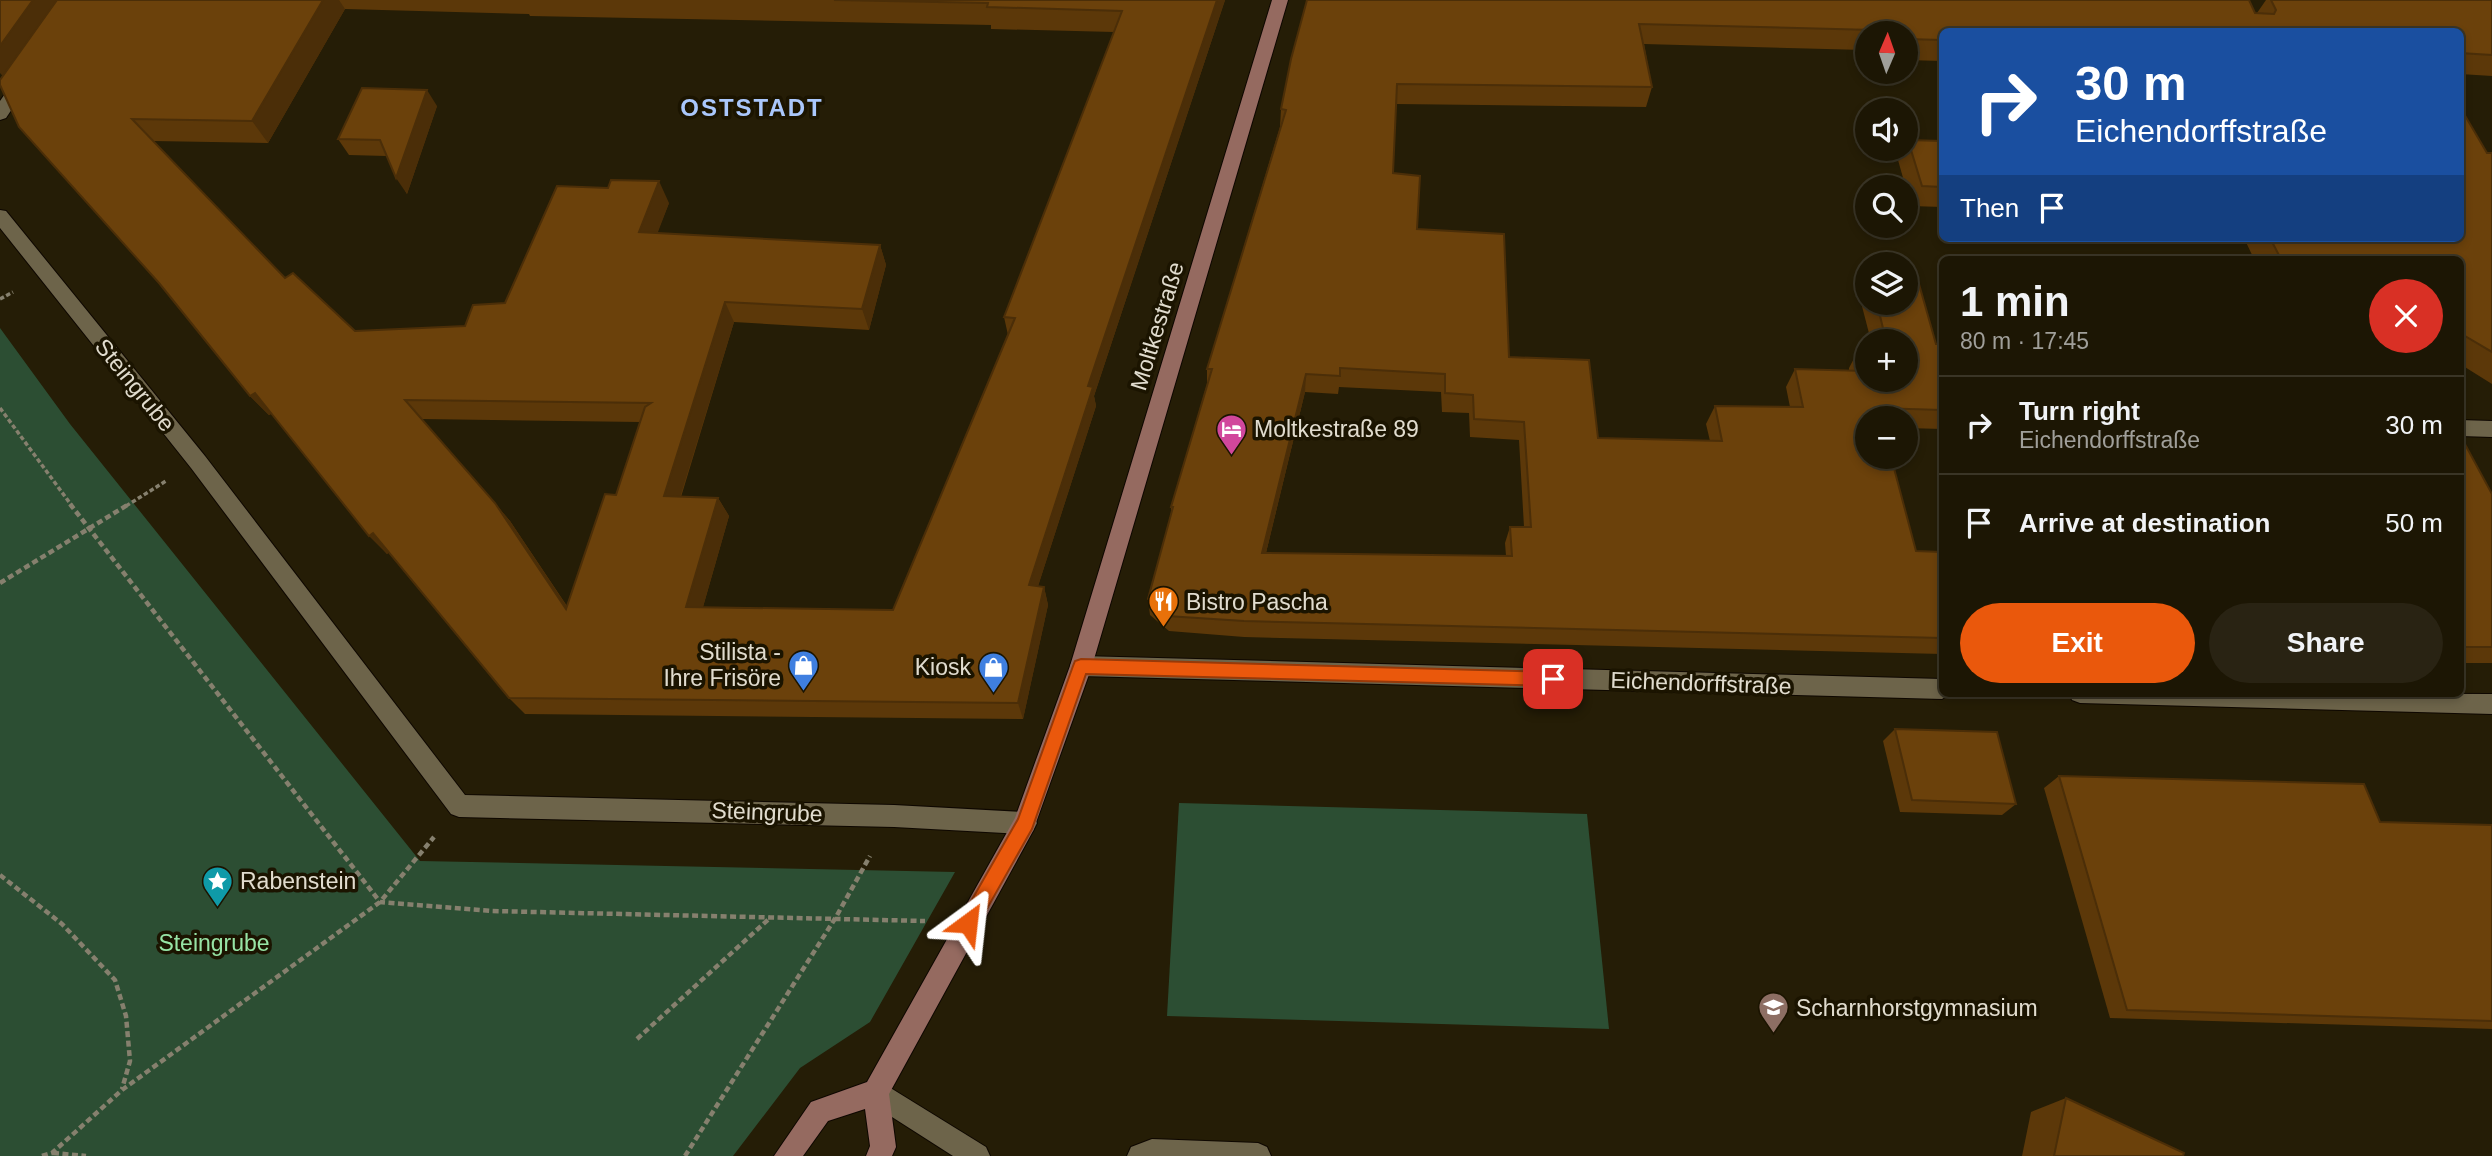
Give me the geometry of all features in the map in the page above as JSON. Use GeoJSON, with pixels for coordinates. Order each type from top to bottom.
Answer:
{"type":"FeatureCollection","features":[{"type":"Feature","properties":{"kind":"street","name":"Moltkestraße"},"geometry":{"type":"LineString","coordinates":[[1081,666],[1280,0]]}},
{"type":"Feature","properties":{"kind":"street"},"geometry":{"type":"LineString","coordinates":[[0,114],[32,68]]}},
{"type":"Feature","properties":{"kind":"street","name":"Steingrube"},"geometry":{"type":"LineString","coordinates":[[0,216],[198,462],[459,806],[894,816],[1026,823]]}},
{"type":"Feature","properties":{"kind":"street"},"geometry":{"type":"LineString","coordinates":[[2464,436],[2492,429]]}},
{"type":"Feature","properties":{"kind":"street","name":"Eichendorffstraße"},"geometry":{"type":"LineString","coordinates":[[1081,666],[1939,689]]}},
{"type":"Feature","properties":{"kind":"street"},"geometry":{"type":"LineString","coordinates":[[879,1156],[883,1147],[876,1092],[1026,823],[1081,666]]}},
{"type":"Feature","properties":{"kind":"street"},"geometry":{"type":"LineString","coordinates":[[2230,697],[2492,704]]}},
{"type":"Feature","properties":{"kind":"street"},"geometry":{"type":"LineString","coordinates":[[787,1156],[820,1111],[876,1092]]}},
{"type":"Feature","properties":{"kind":"street"},"geometry":{"type":"LineString","coordinates":[[876,1092],[977,1156]]}},
{"type":"Feature","properties":{"kind":"street"},"geometry":{"type":"LineString","coordinates":[[1140,1156],[1152,1152],[1258,1156]]}},
{"type":"Feature","properties":{"kind":"path"},"geometry":{"type":"LineString","coordinates":[[0,408],[88,528],[380,902],[492,911],[836,917],[968,923]]}},
{"type":"Feature","properties":{"kind":"path"},"geometry":{"type":"LineString","coordinates":[[0,583],[198,462]]}},
{"type":"Feature","properties":{"kind":"path"},"geometry":{"type":"LineString","coordinates":[[52,1153],[122,1090],[380,902],[459,806]]}},
{"type":"Feature","properties":{"kind":"path"},"geometry":{"type":"LineString","coordinates":[[685,1156],[836,917],[894,816]]}},
{"type":"Feature","properties":{"kind":"path"},"geometry":{"type":"LineString","coordinates":[[0,875],[62,923],[115,979],[126,1016],[130,1061],[122,1090]]}},
{"type":"Feature","properties":{"kind":"path"},"geometry":{"type":"LineString","coordinates":[[637,1039],[772,916]]}},
{"type":"Feature","properties":{"kind":"path"},"geometry":{"type":"LineString","coordinates":[[42,1156],[52,1153],[86,1156]]}},
{"type":"Feature","properties":{"kind":"green space","name":"Steingrube"},"geometry":{"type":"Polygon","coordinates":[[[0,328],[70,424],[420,861],[955,872],[870,1022],[800,1068],[733,1156],[0,1156],[0,328]]]}},
{"type":"Feature","properties":{"kind":"green space"},"geometry":{"type":"Polygon","coordinates":[[[1179,803],[1587,814],[1609,1029],[1167,1016],[1179,803]]]}},
{"type":"Feature","properties":{"kind":"building"},"geometry":{"type":"Polygon","coordinates":[[[0,0],[33,0],[0,46],[0,0]]]}},
{"type":"Feature","properties":{"kind":"building"},"geometry":{"type":"Polygon","coordinates":[[[57,0],[323,0],[252,121],[132,119],[285,278],[293,273],[355,331],[465,326],[473,305],[505,303],[557,186],[608,188],[611,180],[659,181],[639,232],[880,245],[862,309],[725,302],[664,496],[718,498],[686,607],[893,610],[1015,318],[1004,317],[1122,11],[987,7],[988,3],[834,0],[1217,0],[1088,386],[1093,387],[1029,585],[1044,587],[1018,703],[509,698],[373,533],[369,536],[255,393],[250,396],[159,283],[19,127],[0,80],[57,0]],[[405,400],[495,503],[566,609],[605,494],[616,495],[645,407],[651,403],[405,400]]]}},
{"type":"Feature","properties":{"kind":"building"},"geometry":{"type":"Polygon","coordinates":[[[1307,0],[2249,0],[2255,13],[2274,14],[2276,10],[2271,0],[2492,0],[2492,55],[2464,53],[2464,28],[1939,28],[1939,40],[1918,39],[1918,21],[1855,21],[1855,30],[1639,24],[1652,87],[1397,84],[1393,173],[1420,176],[1417,229],[1504,234],[1509,357],[1589,360],[1598,438],[1722,441],[1715,406],[1803,407],[1795,369],[1855,371],[1855,392],[1918,392],[1918,329],[1883,329],[1880,315],[1918,315],[1918,281],[1936,344],[1939,344],[1939,410],[1918,409],[1918,406],[1855,406],[1855,469],[1894,469],[1916,551],[1939,552],[1939,638],[1244,621],[1167,616],[1148,599],[1171,507],[1212,369],[1207,369],[1286,110],[1281,109],[1307,0]],[[1340,368],[1340,376],[1306,374],[1262,553],[1512,556],[1510,527],[1531,527],[1524,422],[1474,419],[1473,395],[1445,393],[1445,374],[1340,368]]]}},
{"type":"Feature","properties":{"kind":"building"},"geometry":{"type":"Polygon","coordinates":[[[362,88],[427,90],[396,178],[380,140],[338,139],[362,88]]]}},
{"type":"Feature","properties":{"kind":"building"},"geometry":{"type":"Polygon","coordinates":[[[2464,114],[2487,153],[2492,153],[2492,352],[2464,335],[2464,256],[2279,256],[2272,242],[2464,242],[2464,114]]]}},
{"type":"Feature","properties":{"kind":"building"},"geometry":{"type":"Polygon","coordinates":[[[1918,140],[1939,141],[1939,187],[1922,186],[1914,161],[1918,161],[1918,140]]]}},
{"type":"Feature","properties":{"kind":"building"},"geometry":{"type":"Polygon","coordinates":[[[2464,442],[2492,494],[2492,647],[2464,647],[2464,442]]]}},
{"type":"Feature","properties":{"kind":"building"},"geometry":{"type":"Polygon","coordinates":[[[1895,729],[1997,732],[2016,804],[1912,800],[1895,729]]]}},
{"type":"Feature","properties":{"kind":"building"},"geometry":{"type":"Polygon","coordinates":[[[2059,776],[2364,784],[2380,822],[2492,825],[2492,1021],[2127,1010],[2059,776]]]}},
{"type":"Feature","properties":{"kind":"building"},"geometry":{"type":"Polygon","coordinates":[[[2066,1098],[2184,1153],[2183,1156],[2054,1156],[2066,1098]]]}},
{"type":"Feature","properties":{"kind":"place","name":"Moltkestraße 89"},"geometry":{"type":"Point","coordinates":[1231,456]}},
{"type":"Feature","properties":{"kind":"place","name":"Bistro Pascha"},"geometry":{"type":"Point","coordinates":[1163,629]}},
{"type":"Feature","properties":{"kind":"place","name":"Stilista - Ihre Frisöre"},"geometry":{"type":"Point","coordinates":[804,692]}},
{"type":"Feature","properties":{"kind":"place","name":"Kiosk"},"geometry":{"type":"Point","coordinates":[994,694]}},
{"type":"Feature","properties":{"kind":"place","name":"Rabenstein"},"geometry":{"type":"Point","coordinates":[217,908]}},
{"type":"Feature","properties":{"kind":"place","name":"Scharnhorstgymnasium"},"geometry":{"type":"Point","coordinates":[1773,1035]}},
{"type":"Feature","properties":{"kind":"district","name":"OSTSTADT"},"geometry":{"type":"Point","coordinates":[752,108]}},
{"type":"Feature","properties":{"kind":"route"},"geometry":{"type":"LineString","coordinates":[[968,923],[1026,823],[1081,666],[1553,679]]}}]}
